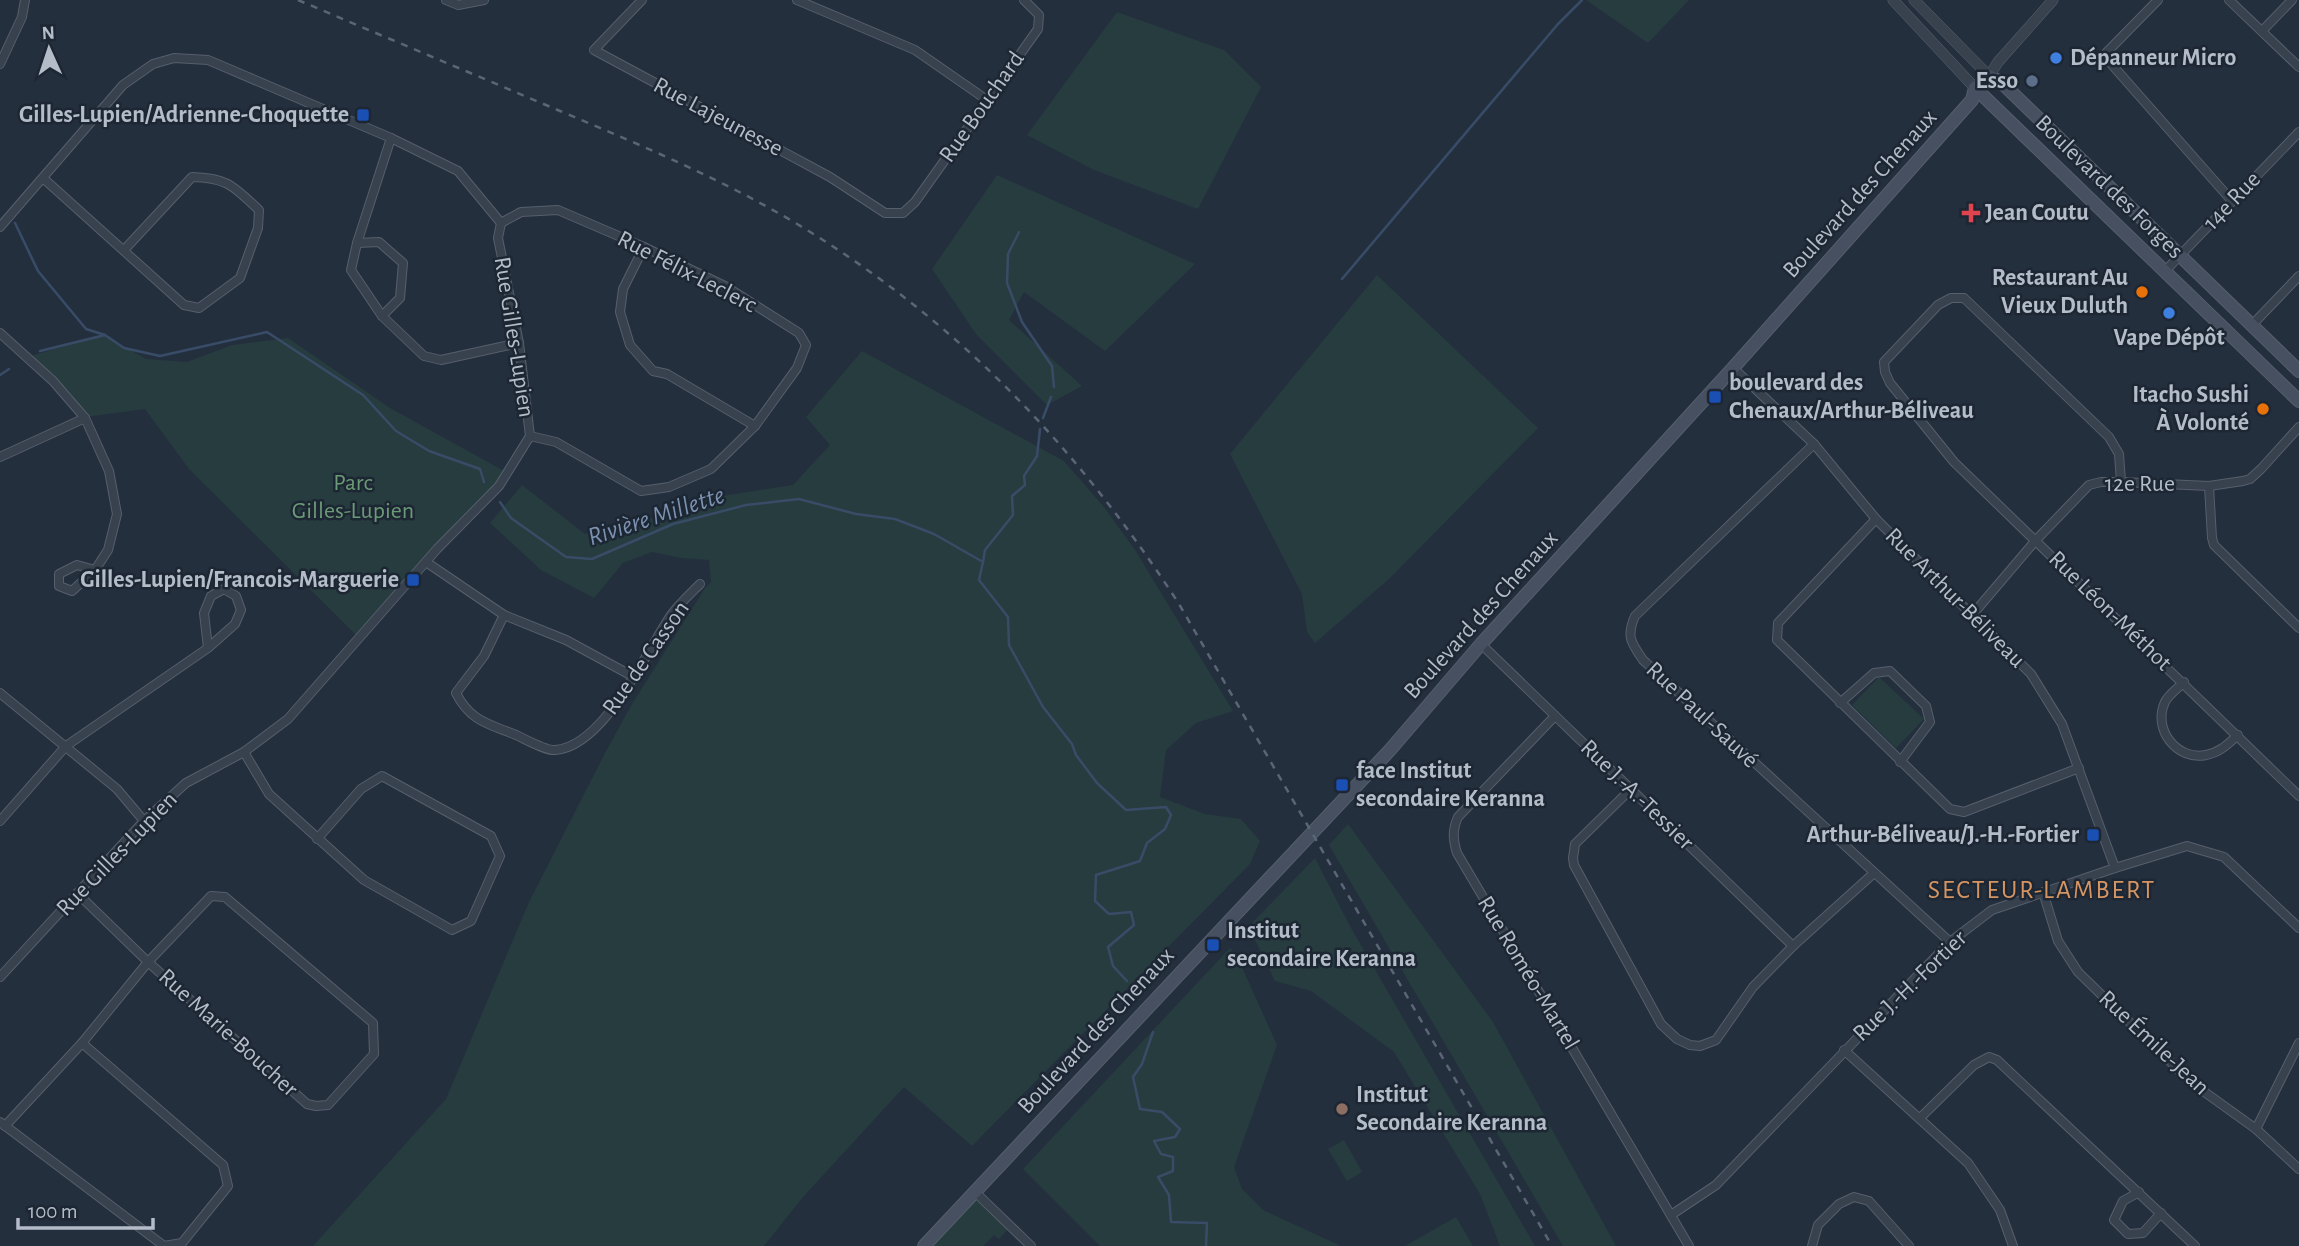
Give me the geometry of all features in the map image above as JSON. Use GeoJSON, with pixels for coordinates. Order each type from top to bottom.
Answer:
{"type":"FeatureCollection","features":[{"type":"Feature","properties":{"kind":"main road","name":"Boulevard des Chenaux"},"geometry":{"type":"LineString","coordinates":[[924,1246],[1311,831],[1340,804],[1972,100],[1975,88],[1989,76]]}},
{"type":"Feature","properties":{"kind":"main road","name":"Boulevard des Forges"},"geometry":{"type":"LineString","coordinates":[[1989,76],[2001,82],[2299,371]]}},
{"type":"Feature","properties":{"kind":"main road","name":"Boulevard des Forges"},"geometry":{"type":"LineString","coordinates":[[1975,88],[2299,401]]}},
{"type":"Feature","properties":{"kind":"street"},"geometry":{"type":"LineString","coordinates":[[0,64],[22,17],[25,0]]}},
{"type":"Feature","properties":{"kind":"street"},"geometry":{"type":"LineString","coordinates":[[446,0],[458,5],[484,0]]}},
{"type":"Feature","properties":{"kind":"street","name":"Rue Lajeunesse"},"geometry":{"type":"LineString","coordinates":[[642,0],[594,50],[830,177],[885,213],[903,213]]}},
{"type":"Feature","properties":{"kind":"street"},"geometry":{"type":"LineString","coordinates":[[797,0],[915,50],[987,100]]}},
{"type":"Feature","properties":{"kind":"street","name":"Rue Bouchard"},"geometry":{"type":"LineString","coordinates":[[903,213],[915,202],[1038,29],[1039,15],[1030,3],[1024,0]]}},
{"type":"Feature","properties":{"kind":"street","name":"Boulevard des Forges"},"geometry":{"type":"LineString","coordinates":[[1893,0],[1975,88]]}},
{"type":"Feature","properties":{"kind":"street","name":"Boulevard des Forges"},"geometry":{"type":"LineString","coordinates":[[1914,0],[1989,76]]}},
{"type":"Feature","properties":{"kind":"street","name":"Boulevard des Chenaux"},"geometry":{"type":"LineString","coordinates":[[1989,76],[1998,62],[2053,0]]}},
{"type":"Feature","properties":{"kind":"street"},"geometry":{"type":"LineString","coordinates":[[2158,0],[2106,56],[2232,201]]}},
{"type":"Feature","properties":{"kind":"street"},"geometry":{"type":"LineString","coordinates":[[2229,0],[2299,67]]}},
{"type":"Feature","properties":{"kind":"street"},"geometry":{"type":"LineString","coordinates":[[2262,31],[2292,0]]}},
{"type":"Feature","properties":{"kind":"street","name":"Rue Gilles-Lupien"},"geometry":{"type":"LineString","coordinates":[[0,226],[123,85],[153,64],[174,58],[208,61],[391,138],[458,171],[501,223],[498,238],[519,343],[530,436],[499,486],[426,562],[288,719],[244,752],[186,783],[144,821],[0,977]]}},
{"type":"Feature","properties":{"kind":"street","name":"14e Rue"},"geometry":{"type":"LineString","coordinates":[[2165,271],[2299,132]]}},
{"type":"Feature","properties":{"kind":"street"},"geometry":{"type":"LineString","coordinates":[[391,138],[351,270],[382,316],[424,356],[441,360],[519,343]]}},
{"type":"Feature","properties":{"kind":"street"},"geometry":{"type":"LineString","coordinates":[[43,178],[184,305],[199,308],[240,278],[258,228],[259,210],[234,187],[215,178],[192,177],[124,250]]}},
{"type":"Feature","properties":{"kind":"street","name":"Rue Félix-Leclerc"},"geometry":{"type":"LineString","coordinates":[[501,223],[521,212],[558,210],[644,247],[724,286],[799,333],[806,345],[797,368],[755,426],[711,469],[669,487],[641,491],[556,442],[530,436]]}},
{"type":"Feature","properties":{"kind":"street"},"geometry":{"type":"LineString","coordinates":[[357,243],[379,242],[403,263],[400,298],[382,316]]}},
{"type":"Feature","properties":{"kind":"street"},"geometry":{"type":"LineString","coordinates":[[644,247],[623,289],[620,313],[630,345],[653,371],[667,374],[755,426]]}},
{"type":"Feature","properties":{"kind":"street"},"geometry":{"type":"LineString","coordinates":[[2251,326],[2299,276]]}},
{"type":"Feature","properties":{"kind":"street","name":"Rue Léon-Méthot"},"geometry":{"type":"LineString","coordinates":[[2121,482],[2119,454],[2109,437],[1964,298],[1951,298],[1938,305],[1884,362],[1890,383],[1954,462],[2299,796]]}},
{"type":"Feature","properties":{"kind":"street"},"geometry":{"type":"LineString","coordinates":[[0,333],[53,381],[85,418],[109,471],[117,514],[108,550],[95,570]]}},
{"type":"Feature","properties":{"kind":"street","name":"Rue Arthur-Béliveau"},"geometry":{"type":"LineString","coordinates":[[1733,368],[1814,444],[1875,519],[2031,674],[2062,724],[2115,868]]}},
{"type":"Feature","properties":{"kind":"street"},"geometry":{"type":"LineString","coordinates":[[0,457],[85,418]]}},
{"type":"Feature","properties":{"kind":"street","name":"12e Rue"},"geometry":{"type":"LineString","coordinates":[[1973,614],[2036,540],[2089,485],[2121,482],[2209,486],[2250,479],[2299,427]]}},
{"type":"Feature","properties":{"kind":"street","name":"Rue Paul-Sauvé"},"geometry":{"type":"LineString","coordinates":[[1814,444],[1635,616],[1629,636],[1643,660],[1950,942]]}},
{"type":"Feature","properties":{"kind":"street"},"geometry":{"type":"LineString","coordinates":[[2209,486],[2214,545],[2299,628]]}},
{"type":"Feature","properties":{"kind":"street"},"geometry":{"type":"LineString","coordinates":[[1875,519],[1778,624],[1777,640],[1950,809],[1965,812],[2079,768]]}},
{"type":"Feature","properties":{"kind":"street"},"geometry":{"type":"LineString","coordinates":[[426,562],[504,615],[566,640],[634,677]]}},
{"type":"Feature","properties":{"kind":"street","name":"Rue de Casson"},"geometry":{"type":"LineString","coordinates":[[504,615],[484,656],[456,694],[465,710],[485,723],[554,751],[578,744],[596,728],[634,677],[672,613],[700,584]]}},
{"type":"Feature","properties":{"kind":"street"},"geometry":{"type":"LineString","coordinates":[[0,821],[66,746],[208,648],[236,624],[241,610],[236,596],[224,589],[211,596],[204,613],[208,648]]}},
{"type":"Feature","properties":{"kind":"street","name":"Rue J.-A.-Tessier"},"geometry":{"type":"LineString","coordinates":[[1481,644],[1793,946]]}},
{"type":"Feature","properties":{"kind":"street"},"geometry":{"type":"LineString","coordinates":[[1840,704],[1874,673],[1890,671],[1897,677],[1926,706],[1930,722],[1900,762]]}},
{"type":"Feature","properties":{"kind":"street","name":"Rue Léon-Méthot"},"geometry":{"type":"LineString","coordinates":[[2184,682],[2165,702],[2161,718],[2165,738],[2177,750],[2203,756],[2220,751],[2238,735]]}},
{"type":"Feature","properties":{"kind":"street"},"geometry":{"type":"LineString","coordinates":[[0,693],[117,789],[144,821]]}},
{"type":"Feature","properties":{"kind":"street","name":"Rue Roméo-Martel"},"geometry":{"type":"LineString","coordinates":[[1555,716],[1458,817],[1454,827],[1454,844],[1689,1246]]}},
{"type":"Feature","properties":{"kind":"street"},"geometry":{"type":"LineString","coordinates":[[244,752],[269,794],[317,839],[364,880],[452,930],[471,920],[500,856],[491,836],[382,776],[361,789],[317,839]]}},
{"type":"Feature","properties":{"kind":"street"},"geometry":{"type":"LineString","coordinates":[[1631,789],[1580,837],[1575,844],[1573,858],[1577,873],[1661,1024],[1677,1039],[1690,1045],[1700,1046],[1717,1040],[1753,987],[1793,946],[1874,873]]}},
{"type":"Feature","properties":{"kind":"street","name":"Rue J.-H.-Fortier"},"geometry":{"type":"LineString","coordinates":[[1671,1215],[1716,1185],[1950,942],[1992,910],[2187,846],[2224,857],[2299,928]]}},
{"type":"Feature","properties":{"kind":"street","name":"Rue Émile-Jean"},"geometry":{"type":"LineString","coordinates":[[2043,892],[2058,941],[2078,971],[2192,1083],[2256,1129],[2299,1169]]}},
{"type":"Feature","properties":{"kind":"street","name":"Rue Marie-Boucher"},"geometry":{"type":"LineString","coordinates":[[2,1124],[82,1042],[148,962],[212,896],[225,897],[373,1023],[374,1054],[328,1105],[307,1104],[148,962],[78,893]]}},
{"type":"Feature","properties":{"kind":"street"},"geometry":{"type":"LineString","coordinates":[[2,1124],[164,1245],[183,1243],[228,1186],[223,1165],[82,1042]]}},
{"type":"Feature","properties":{"kind":"street"},"geometry":{"type":"LineString","coordinates":[[2256,1129],[2299,1043]]}},
{"type":"Feature","properties":{"kind":"street"},"geometry":{"type":"LineString","coordinates":[[1844,1051],[1968,1163],[2000,1210],[2013,1246]]}},
{"type":"Feature","properties":{"kind":"street"},"geometry":{"type":"LineString","coordinates":[[1920,1118],[1974,1065],[1989,1058],[1997,1060],[2195,1246]]}},
{"type":"Feature","properties":{"kind":"street"},"geometry":{"type":"LineString","coordinates":[[974,1191],[1031,1246]]}},
{"type":"Feature","properties":{"kind":"street"},"geometry":{"type":"LineString","coordinates":[[2139,1192],[2123,1200],[2114,1220],[2128,1234],[2143,1233],[2161,1213]]}},
{"type":"Feature","properties":{"kind":"street"},"geometry":{"type":"LineString","coordinates":[[1812,1246],[1818,1225],[1839,1204],[1854,1197],[1869,1201],[1909,1246]]}},
{"type":"Feature","properties":{"kind":"green space"},"geometry":{"type":"Polygon","coordinates":[[[1586,0],[1689,0],[1648,43],[1586,0]]]}},
{"type":"Feature","properties":{"kind":"green space"},"geometry":{"type":"Polygon","coordinates":[[[1117,12],[1224,50],[1261,87],[1198,209],[1094,170],[1027,135],[1117,12]]]}},
{"type":"Feature","properties":{"kind":"green space"},"geometry":{"type":"Polygon","coordinates":[[[997,175],[1195,264],[1105,351],[1024,292],[1009,320],[1082,386],[1047,405],[976,334],[932,269],[997,175]]]}},
{"type":"Feature","properties":{"kind":"green space"},"geometry":{"type":"Polygon","coordinates":[[[1377,275],[1538,428],[1390,578],[1315,643],[1307,632],[1302,594],[1230,454],[1377,275]]]}},
{"type":"Feature","properties":{"kind":"green space","name":"Parc Gilles-Lupien"},"geometry":{"type":"Polygon","coordinates":[[[103,334],[146,359],[187,362],[232,345],[288,338],[390,408],[506,472],[358,637],[189,469],[145,409],[85,417],[28,357],[103,334]]]}},
{"type":"Feature","properties":{"kind":"green space"},"geometry":{"type":"Polygon","coordinates":[[[862,351],[1064,461],[1104,507],[1135,550],[1233,711],[1196,723],[1166,750],[1160,797],[1205,814],[1241,819],[1260,841],[1250,864],[972,1146],[904,1087],[803,1197],[764,1246],[313,1246],[446,1099],[529,902],[605,753],[632,704],[711,582],[709,560],[652,552],[623,563],[594,598],[541,570],[490,523],[522,485],[585,534],[665,515],[695,503],[728,495],[793,485],[830,445],[806,417],[862,351]]]}},
{"type":"Feature","properties":{"kind":"green space"},"geometry":{"type":"Polygon","coordinates":[[[1879,677],[1924,719],[1896,748],[1852,705],[1879,677]]]}},
{"type":"Feature","properties":{"kind":"green space"},"geometry":{"type":"Polygon","coordinates":[[[1348,824],[1493,1022],[1616,1246],[1563,1246],[1329,845],[1348,824]]]}},
{"type":"Feature","properties":{"kind":"green space"},"geometry":{"type":"Polygon","coordinates":[[[1315,858],[1351,928],[1535,1246],[1500,1246],[1480,1194],[1394,1052],[1311,991],[1275,981],[1250,925],[1315,858]]]}},
{"type":"Feature","properties":{"kind":"green space"},"geometry":{"type":"Polygon","coordinates":[[[1230,948],[1236,954],[1277,1045],[1234,1167],[1242,1189],[1263,1210],[1341,1246],[1100,1246],[1023,1169],[1230,948]]]}},
{"type":"Feature","properties":{"kind":"green space"},"geometry":{"type":"Polygon","coordinates":[[[1344,1140],[1362,1172],[1347,1181],[1328,1149],[1344,1140]]]}},
{"type":"Feature","properties":{"kind":"green space"},"geometry":{"type":"Polygon","coordinates":[[[974,1191],[1011,1226],[999,1239],[994,1235],[983,1246],[924,1246],[974,1191]]]}},
{"type":"Feature","properties":{"kind":"green space"},"geometry":{"type":"Polygon","coordinates":[[[1456,1217],[1473,1246],[1405,1246],[1456,1217]]]}},
{"type":"Feature","properties":{"kind":"waterway"},"geometry":{"type":"LineString","coordinates":[[1342,279],[1558,24],[1582,0]]}},
{"type":"Feature","properties":{"kind":"waterway","name":"Rivière Millette"},"geometry":{"type":"LineString","coordinates":[[15,223],[38,271],[86,329],[105,335],[124,348],[160,356],[267,332],[363,395],[396,431],[429,451],[480,469],[484,482]]}},
{"type":"Feature","properties":{"kind":"waterway"},"geometry":{"type":"LineString","coordinates":[[1019,232],[1008,254],[1007,283],[1022,322],[1052,366],[1054,387]]}},
{"type":"Feature","properties":{"kind":"waterway"},"geometry":{"type":"LineString","coordinates":[[40,351],[105,335]]}},
{"type":"Feature","properties":{"kind":"waterway"},"geometry":{"type":"LineString","coordinates":[[0,375],[9,369]]}},
{"type":"Feature","properties":{"kind":"waterway"},"geometry":{"type":"LineString","coordinates":[[1043,418],[1051,397]]}},
{"type":"Feature","properties":{"kind":"waterway"},"geometry":{"type":"LineString","coordinates":[[983,562],[985,550],[1013,515],[1012,496],[1025,485],[1024,476],[1037,456],[1040,429]]}},
{"type":"Feature","properties":{"kind":"waterway","name":"Rivière Millette"},"geometry":{"type":"LineString","coordinates":[[500,502],[511,518],[566,557],[592,559],[673,524],[746,505],[799,499],[856,514],[895,519],[934,534],[983,562],[979,580],[1008,617],[1009,645],[1043,707],[1072,744],[1076,755],[1097,783],[1126,810],[1166,807],[1171,815],[1165,829],[1147,843],[1140,861],[1096,875],[1095,901],[1109,914],[1131,912],[1134,925],[1108,947],[1113,966],[1127,981]]}},
{"type":"Feature","properties":{"kind":"waterway","name":"Rivière Millette"},"geometry":{"type":"LineString","coordinates":[[1153,1032],[1142,1064],[1133,1077],[1140,1109],[1162,1112],[1180,1129],[1175,1137],[1154,1141],[1161,1154],[1173,1157],[1173,1171],[1158,1177],[1169,1195],[1171,1222],[1207,1223],[1206,1246]]}},
{"type":"Feature","properties":{"kind":"railway"},"geometry":{"type":"LineString","coordinates":[[298,0],[655,152],[777,213],[864,267],[917,307],[967,350],[1014,396],[1059,444],[1101,495],[1179,604],[1552,1246]]}},
{"type":"Feature","properties":{"kind":"place","name":"Dépanneur Micro"},"geometry":{"type":"Point","coordinates":[2056,58]}},
{"type":"Feature","properties":{"kind":"place","name":"Esso"},"geometry":{"type":"Point","coordinates":[2032,81]}},
{"type":"Feature","properties":{"kind":"place","name":"Gilles-Lupien/Adrienne-Choquette"},"geometry":{"type":"Point","coordinates":[363,115]}},
{"type":"Feature","properties":{"kind":"place","name":"Jean Coutu"},"geometry":{"type":"Point","coordinates":[1971,213]}},
{"type":"Feature","properties":{"kind":"place","name":"Restaurant Au Vieux Duluth"},"geometry":{"type":"Point","coordinates":[2142,292]}},
{"type":"Feature","properties":{"kind":"place","name":"Vape Dépôt"},"geometry":{"type":"Point","coordinates":[2169,313]}},
{"type":"Feature","properties":{"kind":"place","name":"boulevard des Chenaux/Arthur-Béliveau"},"geometry":{"type":"Point","coordinates":[1715,397]}},
{"type":"Feature","properties":{"kind":"place","name":"Itacho Sushi À Volonté"},"geometry":{"type":"Point","coordinates":[2263,409]}},
{"type":"Feature","properties":{"kind":"place","name":"Gilles-Lupien/Francois-Marguerie"},"geometry":{"type":"Point","coordinates":[413,580]}},
{"type":"Feature","properties":{"kind":"place","name":"face Institut secondaire Keranna"},"geometry":{"type":"Point","coordinates":[1342,785]}},
{"type":"Feature","properties":{"kind":"place","name":"Arthur-Béliveau/J.-H.-Fortier"},"geometry":{"type":"Point","coordinates":[2093,835]}},
{"type":"Feature","properties":{"kind":"place","name":"Institut secondaire Keranna"},"geometry":{"type":"Point","coordinates":[1213,945]}},
{"type":"Feature","properties":{"kind":"place","name":"Institut Secondaire Keranna"},"geometry":{"type":"Point","coordinates":[1342,1109]}},
{"type":"Feature","properties":{"kind":"district","name":"SECTEUR-LAMBERT"},"geometry":{"type":"Point","coordinates":[2042,890]}}]}
